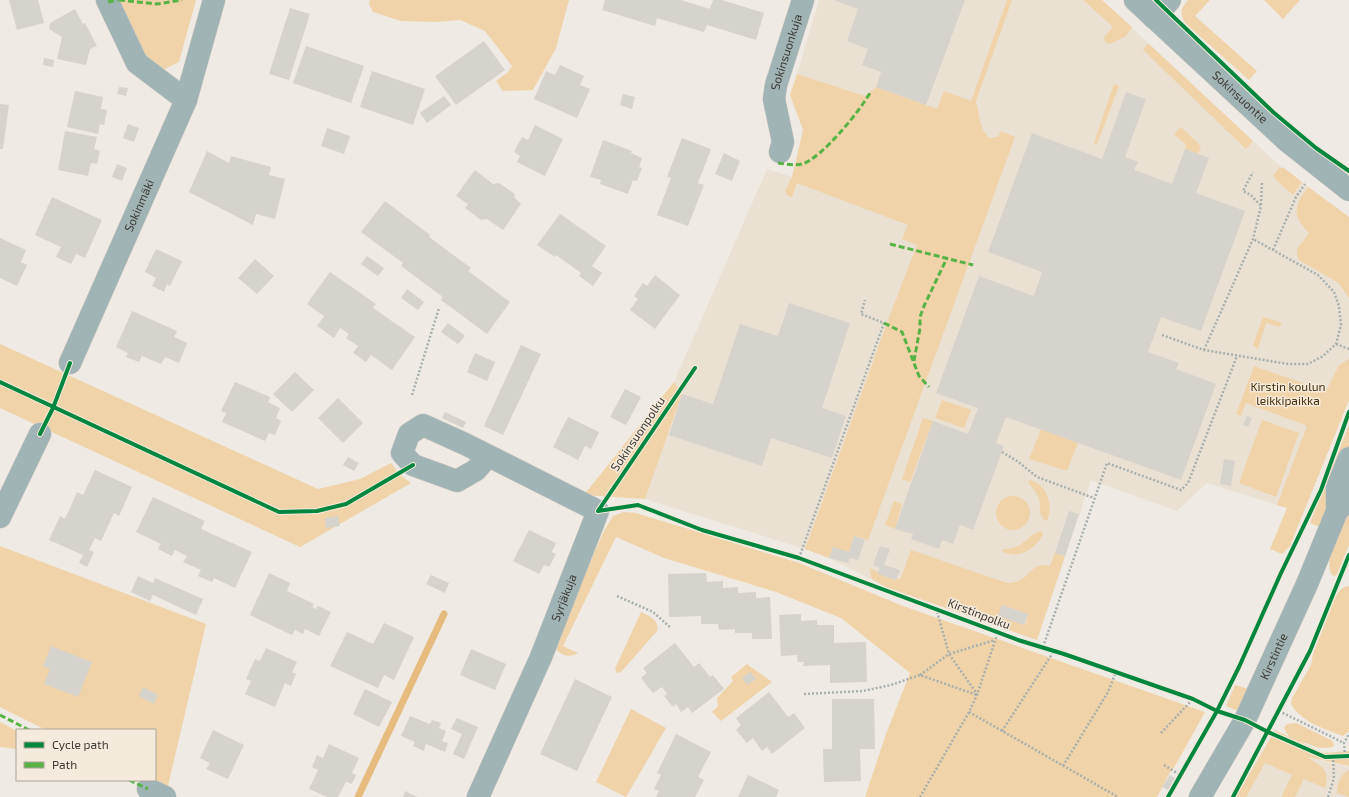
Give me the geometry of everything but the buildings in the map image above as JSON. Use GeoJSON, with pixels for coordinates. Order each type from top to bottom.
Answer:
{"type":"FeatureCollection","features":[{"type":"Feature","properties":{"kind":"street"},"geometry":{"type":"LineString","coordinates":[[107,0],[137,62],[186,100]]}},
{"type":"Feature","properties":{"kind":"street","name":"Sokinmäki"},"geometry":{"type":"LineString","coordinates":[[70,363],[186,100],[214,0]]}},
{"type":"Feature","properties":{"kind":"street","name":"Sokinsuonkuja"},"geometry":{"type":"LineString","coordinates":[[780,152],[783,142],[774,99],[776,85],[803,0]]}},
{"type":"Feature","properties":{"kind":"street","name":"Sokinsuontie"},"geometry":{"type":"LineString","coordinates":[[1135,0],[1287,141],[1349,190]]}},
{"type":"Feature","properties":{"kind":"street"},"geometry":{"type":"LineString","coordinates":[[1154,18],[1170,0]]}},
{"type":"Feature","properties":{"kind":"street"},"geometry":{"type":"LineString","coordinates":[[0,517],[40,434]]}},
{"type":"Feature","properties":{"kind":"street","name":"Syrjäkuja"},"geometry":{"type":"LineString","coordinates":[[478,797],[541,657],[598,510],[488,456]]}},
{"type":"Feature","properties":{"kind":"street","name":"Kirstintie"},"geometry":{"type":"LineString","coordinates":[[1200,797],[1245,720],[1343,505],[1337,488],[1349,458]]}},
{"type":"Feature","properties":{"kind":"path"},"geometry":{"type":"LineString","coordinates":[[1253,172],[1244,191],[1251,195],[1261,206]]}},
{"type":"Feature","properties":{"kind":"path"},"geometry":{"type":"LineString","coordinates":[[1204,350],[1253,239],[1261,206],[1262,182]]}},
{"type":"Feature","properties":{"kind":"path"},"geometry":{"type":"LineString","coordinates":[[1273,250],[1296,197],[1307,183]]}},
{"type":"Feature","properties":{"kind":"path"},"geometry":{"type":"LineString","coordinates":[[1162,335],[1204,350],[1288,364],[1308,364],[1323,356],[1336,344],[1341,325],[1339,306],[1334,292],[1318,275],[1253,239]]}},
{"type":"Feature","properties":{"kind":"path"},"geometry":{"type":"LineString","coordinates":[[799,558],[884,323],[861,314],[865,300]]}},
{"type":"Feature","properties":{"kind":"path"},"geometry":{"type":"LineString","coordinates":[[412,395],[439,308]]}},
{"type":"Feature","properties":{"kind":"path"},"geometry":{"type":"LineString","coordinates":[[1336,344],[1349,349]]}},
{"type":"Feature","properties":{"kind":"path"},"geometry":{"type":"LineString","coordinates":[[1043,647],[1107,463],[1181,490],[1188,483],[1237,356]]}},
{"type":"Feature","properties":{"kind":"path"},"geometry":{"type":"LineString","coordinates":[[1002,452],[1017,461],[1037,477],[1094,498]]}},
{"type":"Feature","properties":{"kind":"path"},"geometry":{"type":"LineString","coordinates":[[791,556],[806,560]]}},
{"type":"Feature","properties":{"kind":"path"},"geometry":{"type":"LineString","coordinates":[[617,596],[653,612],[671,628]]}},
{"type":"Feature","properties":{"kind":"path"},"geometry":{"type":"LineString","coordinates":[[936,608],[949,654],[977,695]]}},
{"type":"Feature","properties":{"kind":"path"},"geometry":{"type":"LineString","coordinates":[[920,797],[969,712],[977,695],[998,632]]}},
{"type":"Feature","properties":{"kind":"path"},"geometry":{"type":"LineString","coordinates":[[804,694],[863,691],[891,685],[920,675],[949,654],[996,639]]}},
{"type":"Feature","properties":{"kind":"path"},"geometry":{"type":"LineString","coordinates":[[1036,645],[1059,652]]}},
{"type":"Feature","properties":{"kind":"path"},"geometry":{"type":"LineString","coordinates":[[1002,731],[1054,651]]}},
{"type":"Feature","properties":{"kind":"path"},"geometry":{"type":"LineString","coordinates":[[1063,766],[1119,673],[1109,670]]}},
{"type":"Feature","properties":{"kind":"path"},"geometry":{"type":"LineString","coordinates":[[920,675],[977,695]]}},
{"type":"Feature","properties":{"kind":"path"},"geometry":{"type":"LineString","coordinates":[[1185,697],[1199,702]]}},
{"type":"Feature","properties":{"kind":"path"},"geometry":{"type":"LineString","coordinates":[[1161,733],[1193,699]]}},
{"type":"Feature","properties":{"kind":"path"},"geometry":{"type":"LineString","coordinates":[[1276,718],[1283,704]]}},
{"type":"Feature","properties":{"kind":"path"},"geometry":{"type":"LineString","coordinates":[[1279,711],[1344,743]]}},
{"type":"Feature","properties":{"kind":"path"},"geometry":{"type":"LineString","coordinates":[[969,712],[1118,797]]}},
{"type":"Feature","properties":{"kind":"path"},"geometry":{"type":"LineString","coordinates":[[1328,797],[1334,778],[1331,756],[1347,756],[1344,743],[1349,734]]}},
{"type":"Feature","properties":{"kind":"path"},"geometry":{"type":"LineString","coordinates":[[1164,765],[1180,775]]}},
{"type":"Feature","properties":{"kind":"path"},"geometry":{"type":"LineString","coordinates":[[1178,780],[1184,770]]}},
{"type":"Feature","properties":{"kind":"shaded area"},"geometry":{"type":"Polygon","coordinates":[[[819,0],[1102,0],[1278,164],[1349,217],[1349,374],[1287,508],[1207,483],[1177,511],[1091,480],[1037,640],[886,587],[829,558],[808,550],[645,499],[682,394],[674,382],[767,169],[792,177],[865,96],[797,74],[819,0]]]}},
{"type":"Feature","properties":{"kind":"shaded area"},"geometry":{"type":"Polygon","coordinates":[[[1271,749],[1349,766],[1349,797],[1242,797],[1271,749]]]}},
{"type":"Feature","properties":{"kind":"green space"},"geometry":{"type":"Polygon","coordinates":[[[115,0],[196,0],[179,62],[165,69],[147,59],[115,0]]]}},
{"type":"Feature","properties":{"kind":"green space"},"geometry":{"type":"Polygon","coordinates":[[[370,0],[569,0],[556,48],[533,90],[503,91],[496,81],[508,72],[512,66],[485,31],[460,20],[435,22],[401,21],[373,12],[369,4],[370,0]]]}},
{"type":"Feature","properties":{"kind":"green space"},"geometry":{"type":"Polygon","coordinates":[[[1007,0],[1012,0],[976,101],[983,130],[989,138],[998,137],[1001,131],[1015,137],[868,540],[854,536],[849,552],[833,547],[829,558],[805,549],[888,320],[917,245],[902,239],[908,225],[797,183],[792,197],[787,195],[785,191],[792,177],[803,130],[790,95],[797,74],[865,96],[876,87],[937,109],[944,91],[971,101],[1007,0]]]}},
{"type":"Feature","properties":{"kind":"green space"},"geometry":{"type":"Polygon","coordinates":[[[1083,0],[1102,0],[1132,27],[1126,36],[1110,44],[1105,42],[1104,37],[1113,27],[1083,0]]]}},
{"type":"Feature","properties":{"kind":"green space"},"geometry":{"type":"Polygon","coordinates":[[[1188,0],[1210,0],[1195,16],[1257,71],[1249,80],[1185,23],[1181,13],[1188,0]]]}},
{"type":"Feature","properties":{"kind":"green space"},"geometry":{"type":"Polygon","coordinates":[[[1264,0],[1300,0],[1283,19],[1264,0]]]}},
{"type":"Feature","properties":{"kind":"green space"},"geometry":{"type":"Polygon","coordinates":[[[1149,44],[1253,141],[1246,149],[1143,50],[1146,45],[1149,44]]]}},
{"type":"Feature","properties":{"kind":"green space"},"geometry":{"type":"Polygon","coordinates":[[[1114,84],[1119,86],[1097,144],[1094,143],[1114,84]]]}},
{"type":"Feature","properties":{"kind":"green space"},"geometry":{"type":"Polygon","coordinates":[[[1181,127],[1201,146],[1198,154],[1185,149],[1186,145],[1174,134],[1181,127]]]}},
{"type":"Feature","properties":{"kind":"green space"},"geometry":{"type":"Polygon","coordinates":[[[1279,168],[1284,168],[1302,182],[1293,195],[1274,178],[1274,174],[1279,168]]]}},
{"type":"Feature","properties":{"kind":"green space"},"geometry":{"type":"Polygon","coordinates":[[[1308,187],[1349,217],[1349,298],[1337,282],[1299,260],[1297,256],[1297,249],[1309,233],[1299,221],[1296,210],[1297,205],[1308,187]]]}},
{"type":"Feature","properties":{"kind":"green space"},"geometry":{"type":"Polygon","coordinates":[[[1263,317],[1282,323],[1279,327],[1266,323],[1258,349],[1253,345],[1263,317]]]}},
{"type":"Feature","properties":{"kind":"green space"},"geometry":{"type":"Polygon","coordinates":[[[0,344],[318,489],[360,479],[391,463],[399,474],[411,483],[300,547],[0,408],[0,344]]]}},
{"type":"Feature","properties":{"kind":"green space","name":"Kirstin koulun leikkipaikka"},"geometry":{"type":"Polygon","coordinates":[[[1349,359],[1349,400],[1290,546],[1282,554],[1270,549],[1287,508],[1277,505],[1307,426],[1246,403],[1241,416],[1236,414],[1254,366],[1326,391],[1339,365],[1349,359]]]}},
{"type":"Feature","properties":{"kind":"green space"},"geometry":{"type":"Polygon","coordinates":[[[674,382],[682,394],[645,499],[584,495],[674,382]]]}},
{"type":"Feature","properties":{"kind":"green space"},"geometry":{"type":"Polygon","coordinates":[[[942,400],[971,410],[964,428],[935,418],[942,400]]]}},
{"type":"Feature","properties":{"kind":"green space"},"geometry":{"type":"Polygon","coordinates":[[[923,418],[933,421],[910,482],[902,479],[923,418]]]}},
{"type":"Feature","properties":{"kind":"green space"},"geometry":{"type":"Polygon","coordinates":[[[1262,420],[1299,433],[1276,497],[1239,483],[1262,420]]]}},
{"type":"Feature","properties":{"kind":"green space"},"geometry":{"type":"Polygon","coordinates":[[[1349,425],[1349,452],[1319,527],[1310,523],[1349,425]]]}},
{"type":"Feature","properties":{"kind":"green space"},"geometry":{"type":"Polygon","coordinates":[[[1041,429],[1078,443],[1067,471],[1029,459],[1041,429]]]}},
{"type":"Feature","properties":{"kind":"green space"},"geometry":{"type":"Polygon","coordinates":[[[1030,480],[1041,486],[1048,496],[1050,509],[1047,521],[1041,515],[1039,498],[1028,482],[1030,480]]]}},
{"type":"Feature","properties":{"kind":"green space"},"geometry":{"type":"Polygon","coordinates":[[[1013,496],[1025,501],[1030,513],[1025,525],[1013,530],[1001,525],[996,513],[1001,501],[1013,496]]]}},
{"type":"Feature","properties":{"kind":"green space"},"geometry":{"type":"Polygon","coordinates":[[[894,501],[902,504],[895,529],[885,525],[894,501]]]}},
{"type":"Feature","properties":{"kind":"green space"},"geometry":{"type":"Polygon","coordinates":[[[1349,511],[1349,545],[1335,576],[1332,575],[1330,569],[1331,553],[1349,511]]]}},
{"type":"Feature","properties":{"kind":"green space"},"geometry":{"type":"Polygon","coordinates":[[[624,512],[636,513],[799,563],[903,606],[1205,712],[1157,797],[865,797],[886,734],[910,673],[841,618],[776,592],[664,558],[616,537],[563,646],[578,653],[567,656],[560,653],[555,648],[553,644],[604,531],[613,516],[624,512]]]}},
{"type":"Feature","properties":{"kind":"green space"},"geometry":{"type":"Polygon","coordinates":[[[1040,531],[1043,535],[1031,549],[1026,552],[1021,554],[1009,554],[1003,552],[1002,550],[1019,546],[1033,534],[1040,531]]]}},
{"type":"Feature","properties":{"kind":"green space"},"geometry":{"type":"Polygon","coordinates":[[[0,546],[206,624],[167,790],[150,781],[156,781],[156,729],[44,729],[0,707],[0,546]]]}},
{"type":"Feature","properties":{"kind":"green space"},"geometry":{"type":"Polygon","coordinates":[[[911,550],[1007,583],[1020,580],[1036,567],[1044,565],[1050,566],[1055,553],[1065,556],[1037,640],[886,587],[872,579],[869,568],[878,572],[878,574],[900,580],[911,550]],[[1002,605],[999,616],[1025,625],[1028,614],[1002,605]]]}},
{"type":"Feature","properties":{"kind":"green space"},"geometry":{"type":"Polygon","coordinates":[[[1349,586],[1349,731],[1343,736],[1321,728],[1307,720],[1295,710],[1291,704],[1292,698],[1311,665],[1313,654],[1335,598],[1340,590],[1349,586]]]}},
{"type":"Feature","properties":{"kind":"green space"},"geometry":{"type":"Polygon","coordinates":[[[641,612],[655,621],[658,627],[657,631],[621,672],[617,673],[615,669],[641,612]]]}},
{"type":"Feature","properties":{"kind":"green space"},"geometry":{"type":"Polygon","coordinates":[[[747,664],[772,682],[721,721],[712,712],[718,706],[717,698],[733,681],[731,677],[747,664]]]}},
{"type":"Feature","properties":{"kind":"green space"},"geometry":{"type":"Polygon","coordinates":[[[1235,685],[1248,689],[1238,711],[1226,706],[1235,685]]]}},
{"type":"Feature","properties":{"kind":"green space"},"geometry":{"type":"Polygon","coordinates":[[[631,709],[666,728],[626,797],[596,782],[631,709]]]}},
{"type":"Feature","properties":{"kind":"green space"},"geometry":{"type":"Polygon","coordinates":[[[0,722],[16,730],[16,749],[0,747],[0,722]]]}},
{"type":"Feature","properties":{"kind":"green space"},"geometry":{"type":"Polygon","coordinates":[[[1296,723],[1331,740],[1334,744],[1333,747],[1322,748],[1300,742],[1324,753],[1349,751],[1349,766],[1308,757],[1325,772],[1327,776],[1325,788],[1304,779],[1295,797],[1281,797],[1292,775],[1265,763],[1246,797],[1236,797],[1275,730],[1290,737],[1284,728],[1287,724],[1296,723]]]}},
{"type":"Feature","properties":{"kind":"green space"},"geometry":{"type":"Polygon","coordinates":[[[1349,770],[1349,797],[1337,793],[1343,774],[1349,770]]]}},
{"type":"Feature","properties":{"kind":"waterway"},"geometry":{"type":"LineString","coordinates":[[358,797],[444,614]]}},
{"type":"Feature","properties":{"kind":"marked path"},"geometry":{"type":"LineString","coordinates":[[108,2],[118,0]]}},
{"type":"Feature","properties":{"kind":"marked path"},"geometry":{"type":"LineString","coordinates":[[119,0],[157,4],[182,0]]}},
{"type":"Feature","properties":{"kind":"marked path"},"geometry":{"type":"LineString","coordinates":[[778,163],[800,165],[820,153],[850,121],[871,91]]}},
{"type":"Feature","properties":{"kind":"marked path"},"geometry":{"type":"LineString","coordinates":[[890,244],[973,265]]}},
{"type":"Feature","properties":{"kind":"marked path"},"geometry":{"type":"LineString","coordinates":[[914,361],[920,328],[920,317],[947,258]]}},
{"type":"Feature","properties":{"kind":"marked path"},"geometry":{"type":"LineString","coordinates":[[884,323],[902,332],[919,376],[929,387]]}},
{"type":"Feature","properties":{"kind":"marked path"},"geometry":{"type":"LineString","coordinates":[[0,715],[27,729]]}},
{"type":"Feature","properties":{"kind":"marked path"},"geometry":{"type":"LineString","coordinates":[[131,781],[148,789]]}},
{"type":"Feature","properties":{"kind":"cycle path"},"geometry":{"type":"LineString","coordinates":[[1156,0],[1273,112],[1316,148],[1349,171]]}},
{"type":"Feature","properties":{"kind":"cycle path"},"geometry":{"type":"LineString","coordinates":[[40,434],[53,408],[70,363]]}},
{"type":"Feature","properties":{"kind":"cycle path","name":"Sokinsuonpolku"},"geometry":{"type":"LineString","coordinates":[[598,511],[695,368]]}},
{"type":"Feature","properties":{"kind":"cycle path"},"geometry":{"type":"LineString","coordinates":[[0,382],[279,512],[317,511],[346,504],[413,465]]}},
{"type":"Feature","properties":{"kind":"cycle path"},"geometry":{"type":"LineString","coordinates":[[1168,797],[1217,711],[1239,667],[1281,573],[1321,490],[1349,412]]}},
{"type":"Feature","properties":{"kind":"cycle path","name":"Kirstinpolku"},"geometry":{"type":"LineString","coordinates":[[598,511],[638,505],[702,530],[799,558],[1018,640],[1064,654],[1193,699],[1217,711],[1245,720],[1268,732],[1325,757],[1349,756]]}},
{"type":"Feature","properties":{"kind":"cycle path"},"geometry":{"type":"LineString","coordinates":[[1233,797],[1310,651],[1349,555]]}}]}
